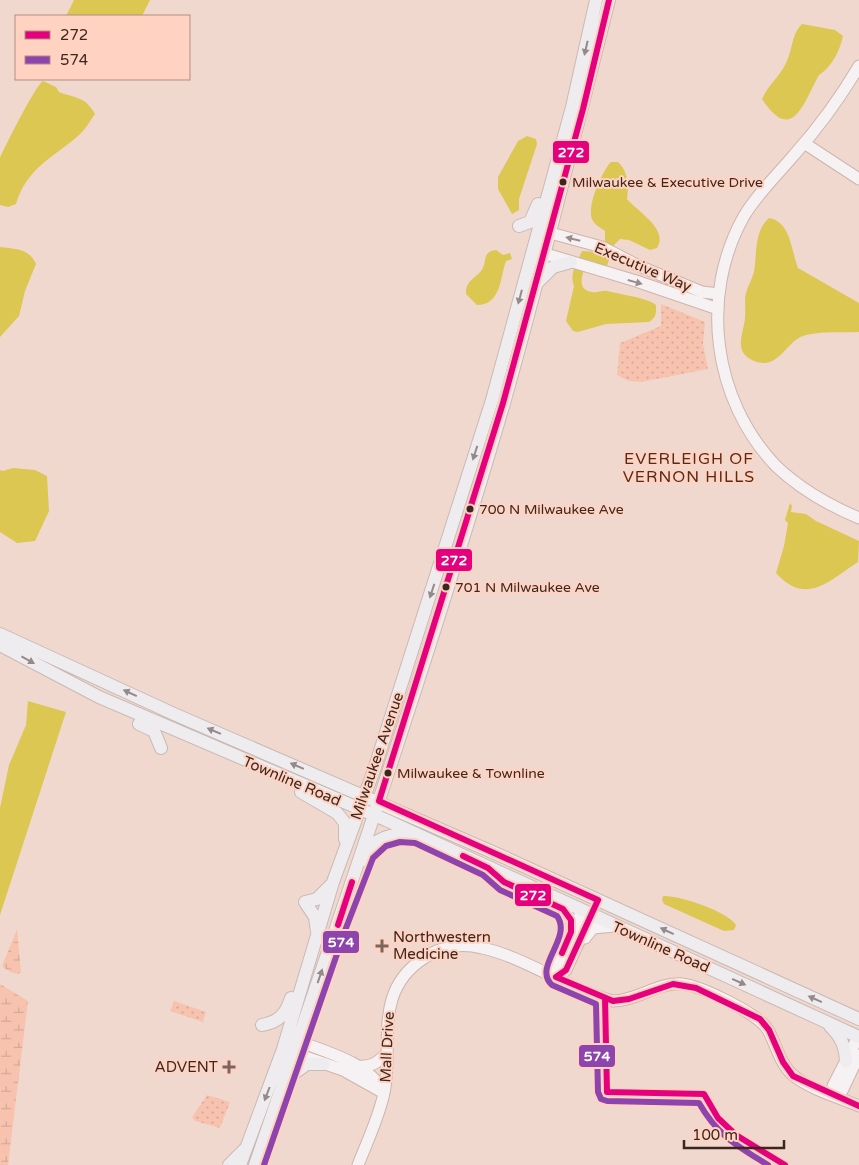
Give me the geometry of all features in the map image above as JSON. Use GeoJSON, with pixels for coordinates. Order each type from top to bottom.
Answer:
{"type":"FeatureCollection","features":[{"type":"Feature","properties":{"kind":"main road","name":"Milwaukee Avenue"},"geometry":{"type":"LineString","coordinates":[[544,232],[596,0]]}},
{"type":"Feature","properties":{"kind":"main road","name":"Milwaukee Avenue"},"geometry":{"type":"LineString","coordinates":[[289,1051],[317,937],[345,847],[374,770],[492,400],[544,232],[610,0]]}},
{"type":"Feature","properties":{"kind":"main road"},"geometry":{"type":"LineString","coordinates":[[520,226],[533,218],[550,161],[566,127]]}},
{"type":"Feature","properties":{"kind":"main road","name":"Milwaukee Avenue"},"geometry":{"type":"LineString","coordinates":[[289,1051],[298,1041],[338,925],[379,801],[503,404],[536,285],[538,252]]}},
{"type":"Feature","properties":{"kind":"main road"},"geometry":{"type":"LineString","coordinates":[[536,285],[553,267],[572,263]]}},
{"type":"Feature","properties":{"kind":"main road","name":"Townline Road"},"geometry":{"type":"LineString","coordinates":[[4,641],[379,801],[859,1019]]}},
{"type":"Feature","properties":{"kind":"main road","name":"Townline Road"},"geometry":{"type":"LineString","coordinates":[[4,641],[70,684],[417,834],[859,1037]]}},
{"type":"Feature","properties":{"kind":"main road"},"geometry":{"type":"LineString","coordinates":[[70,684],[80,694],[154,731],[160,748]]}},
{"type":"Feature","properties":{"kind":"main road"},"geometry":{"type":"LineString","coordinates":[[185,735],[199,748],[305,794],[337,813],[344,824],[345,847]]}},
{"type":"Feature","properties":{"kind":"main road"},"geometry":{"type":"LineString","coordinates":[[340,784],[353,784],[364,779],[374,770]]}},
{"type":"Feature","properties":{"kind":"main road"},"geometry":{"type":"LineString","coordinates":[[338,925],[366,853],[383,836],[399,833],[417,834]]}},
{"type":"Feature","properties":{"kind":"main road"},"geometry":{"type":"LineString","coordinates":[[317,937],[315,917],[305,902],[317,899],[334,882]]}},
{"type":"Feature","properties":{"kind":"main road"},"geometry":{"type":"LineString","coordinates":[[262,1025],[278,1020],[286,1011],[298,976],[310,964]]}},
{"type":"Feature","properties":{"kind":"main road"},"geometry":{"type":"LineString","coordinates":[[827,1022],[840,1036],[846,1050],[846,1061]]}},
{"type":"Feature","properties":{"kind":"main road"},"geometry":{"type":"LineString","coordinates":[[255,1165],[280,1094],[289,1051]]}},
{"type":"Feature","properties":{"kind":"main road"},"geometry":{"type":"LineString","coordinates":[[240,1165],[289,1051]]}},
{"type":"Feature","properties":{"kind":"main road"},"geometry":{"type":"LineString","coordinates":[[280,1094],[289,1077],[307,1064],[324,1064]]}},
{"type":"Feature","properties":{"kind":"main road"},"geometry":{"type":"LineString","coordinates":[[228,1165],[246,1148]]}},
{"type":"Feature","properties":{"kind":"street"},"geometry":{"type":"LineString","coordinates":[[859,66],[834,106],[757,197],[744,217],[726,261],[719,294],[718,310],[718,336],[725,377],[731,394],[751,434],[777,466],[799,485],[822,501],[859,518]]}},
{"type":"Feature","properties":{"kind":"street"},"geometry":{"type":"LineString","coordinates":[[804,143],[859,179]]}},
{"type":"Feature","properties":{"kind":"street","name":"Executive Way"},"geometry":{"type":"LineString","coordinates":[[544,232],[597,245],[614,252],[638,266],[702,292],[719,294]]}},
{"type":"Feature","properties":{"kind":"street","name":"Executive Way"},"geometry":{"type":"LineString","coordinates":[[538,252],[718,310]]}},
{"type":"Feature","properties":{"kind":"street"},"geometry":{"type":"LineString","coordinates":[[488,868],[504,882],[562,909],[571,920],[571,932]]}},
{"type":"Feature","properties":{"kind":"street"},"geometry":{"type":"LineString","coordinates":[[556,977],[556,966],[571,932],[586,913]]}},
{"type":"Feature","properties":{"kind":"street"},"geometry":{"type":"LineString","coordinates":[[556,977],[566,970],[570,962],[586,913]]}},
{"type":"Feature","properties":{"kind":"street"},"geometry":{"type":"LineString","coordinates":[[570,962],[576,958],[589,930],[597,927],[614,926]]}},
{"type":"Feature","properties":{"kind":"street","name":"Mall Drive"},"geometry":{"type":"LineString","coordinates":[[358,1165],[384,1093],[388,1016],[394,990],[412,966],[431,954],[460,946],[484,948],[613,1000],[629,999],[672,984],[696,988],[760,1018],[769,1030],[783,1062],[793,1076],[859,1106]]}},
{"type":"Feature","properties":{"kind":"street"},"geometry":{"type":"LineString","coordinates":[[859,1037],[833,1086],[833,1094],[841,1093],[859,1055]]}},
{"type":"Feature","properties":{"kind":"street"},"geometry":{"type":"LineString","coordinates":[[298,1041],[356,1066],[378,1079],[384,1093]]}},
{"type":"Feature","properties":{"kind":"street"},"geometry":{"type":"LineString","coordinates":[[289,1051],[343,1070],[384,1093]]}},
{"type":"Feature","properties":{"kind":"street"},"geometry":{"type":"LineString","coordinates":[[356,1066],[369,1067],[376,1064],[386,1054]]}},
{"type":"Feature","properties":{"kind":"green space"},"geometry":{"type":"Polygon","coordinates":[[[661,304],[705,322],[703,344],[708,369],[641,382],[629,381],[617,375],[620,343],[661,326],[661,304]]]}},
{"type":"Feature","properties":{"kind":"green space"},"geometry":{"type":"Polygon","coordinates":[[[17,929],[21,973],[11,972],[2,966],[17,929]]]}},
{"type":"Feature","properties":{"kind":"green space"},"geometry":{"type":"Polygon","coordinates":[[[0,984],[28,1001],[8,1165],[0,1165],[0,984]]]}},
{"type":"Feature","properties":{"kind":"green space"},"geometry":{"type":"Polygon","coordinates":[[[174,1001],[206,1012],[203,1022],[170,1011],[174,1001]]]}},
{"type":"Feature","properties":{"kind":"green space"},"geometry":{"type":"Polygon","coordinates":[[[207,1095],[230,1102],[220,1128],[195,1121],[192,1117],[207,1095]]]}},
{"type":"Feature","properties":{"kind":"shaded area"},"geometry":{"type":"Polygon","coordinates":[[[74,0],[150,0],[142,15],[66,15],[74,0]]]}},
{"type":"Feature","properties":{"kind":"shaded area"},"geometry":{"type":"Polygon","coordinates":[[[802,24],[835,30],[843,36],[835,58],[828,68],[819,75],[803,106],[790,119],[782,119],[773,113],[762,99],[783,68],[794,37],[802,24]]]}},
{"type":"Feature","properties":{"kind":"shaded area"},"geometry":{"type":"Polygon","coordinates":[[[43,81],[56,87],[59,92],[84,101],[95,114],[81,134],[49,158],[33,173],[16,204],[8,207],[0,205],[0,158],[28,104],[43,81]]]}},
{"type":"Feature","properties":{"kind":"shaded area"},"geometry":{"type":"Polygon","coordinates":[[[527,136],[536,139],[537,144],[519,199],[519,210],[512,214],[498,189],[498,177],[518,141],[527,136]]]}},
{"type":"Feature","properties":{"kind":"shaded area"},"geometry":{"type":"Polygon","coordinates":[[[611,162],[618,162],[624,170],[627,179],[627,199],[651,221],[659,234],[660,241],[657,248],[650,250],[629,240],[620,239],[614,245],[607,266],[588,260],[582,279],[583,288],[592,292],[607,291],[640,298],[656,305],[656,315],[649,322],[606,324],[578,332],[573,331],[566,321],[574,286],[572,277],[582,251],[595,252],[605,241],[605,231],[593,221],[591,208],[599,181],[611,162]]]}},
{"type":"Feature","properties":{"kind":"shaded area"},"geometry":{"type":"Polygon","coordinates":[[[769,218],[782,225],[786,231],[798,268],[859,303],[859,332],[812,334],[800,337],[780,356],[767,363],[756,362],[742,351],[741,340],[745,313],[745,296],[754,272],[758,236],[764,223],[769,218]]]}},
{"type":"Feature","properties":{"kind":"shaded area"},"geometry":{"type":"Polygon","coordinates":[[[0,247],[25,252],[30,255],[36,264],[25,291],[19,316],[0,337],[0,247]]]}},
{"type":"Feature","properties":{"kind":"shaded area"},"geometry":{"type":"Polygon","coordinates":[[[496,250],[503,255],[510,253],[512,259],[506,261],[501,282],[495,296],[485,304],[477,305],[466,294],[467,286],[483,268],[488,253],[496,250]]]}},
{"type":"Feature","properties":{"kind":"shaded area"},"geometry":{"type":"Polygon","coordinates":[[[13,468],[35,470],[47,476],[49,511],[35,541],[17,543],[0,532],[0,470],[13,468]]]}},
{"type":"Feature","properties":{"kind":"shaded area"},"geometry":{"type":"Polygon","coordinates":[[[790,503],[792,506],[791,512],[806,514],[816,521],[859,541],[858,562],[818,587],[798,588],[787,583],[776,573],[784,546],[788,523],[785,520],[790,503]]]}},
{"type":"Feature","properties":{"kind":"shaded area"},"geometry":{"type":"Polygon","coordinates":[[[28,701],[66,712],[0,915],[0,808],[9,765],[26,725],[28,701]]]}},
{"type":"Feature","properties":{"kind":"shaded area"},"geometry":{"type":"Polygon","coordinates":[[[663,896],[680,898],[714,910],[732,920],[736,925],[734,930],[724,931],[664,904],[663,896]]]}},
{"type":"Feature","properties":{"kind":"transit line","name":"272"},"geometry":{"type":"LineString","coordinates":[[556,977],[566,970],[598,900],[379,801],[503,403],[583,109],[609,0]]}},
{"type":"Feature","properties":{"kind":"transit line","name":"574"},"geometry":{"type":"LineString","coordinates":[[264,1165],[346,928],[373,858],[386,846],[400,842],[415,843],[483,875],[500,890],[557,916],[561,925],[560,934],[549,961],[547,978],[552,985],[596,1004],[598,1092],[601,1099],[607,1101],[699,1103],[713,1124],[721,1132],[768,1165]]}},
{"type":"Feature","properties":{"kind":"transit line","name":"272"},"geometry":{"type":"LineString","coordinates":[[463,856],[488,868],[504,882],[563,909],[571,920],[571,932],[562,953]]}},
{"type":"Feature","properties":{"kind":"transit line","name":"272"},"geometry":{"type":"LineString","coordinates":[[338,925],[352,882]]}},
{"type":"Feature","properties":{"kind":"transit line","name":"272"},"geometry":{"type":"LineString","coordinates":[[556,977],[613,1001],[629,999],[673,984],[696,988],[760,1019],[769,1030],[783,1062],[793,1076],[859,1106]]}},
{"type":"Feature","properties":{"kind":"transit line","name":"272"},"geometry":{"type":"LineString","coordinates":[[605,998],[607,1092],[704,1094],[718,1118],[736,1135],[785,1165]]}},
{"type":"Feature","properties":{"kind":"place","name":"Milwaukee & Executive Drive"},"geometry":{"type":"Point","coordinates":[563,182]}},
{"type":"Feature","properties":{"kind":"place","name":"700 N Milwaukee Ave"},"geometry":{"type":"Point","coordinates":[470,509]}},
{"type":"Feature","properties":{"kind":"place","name":"701 N Milwaukee Ave"},"geometry":{"type":"Point","coordinates":[446,587]}},
{"type":"Feature","properties":{"kind":"place","name":"Milwaukee & Townline"},"geometry":{"type":"Point","coordinates":[388,773]}},
{"type":"Feature","properties":{"kind":"place","name":"Northwestern Medicine"},"geometry":{"type":"Point","coordinates":[382,946]}},
{"type":"Feature","properties":{"kind":"place","name":"ADVENT"},"geometry":{"type":"Point","coordinates":[229,1067]}},
{"type":"Feature","properties":{"kind":"district","name":"EVERLEIGH OF VERNON HILLS"},"geometry":{"type":"Point","coordinates":[689,467]}}]}
